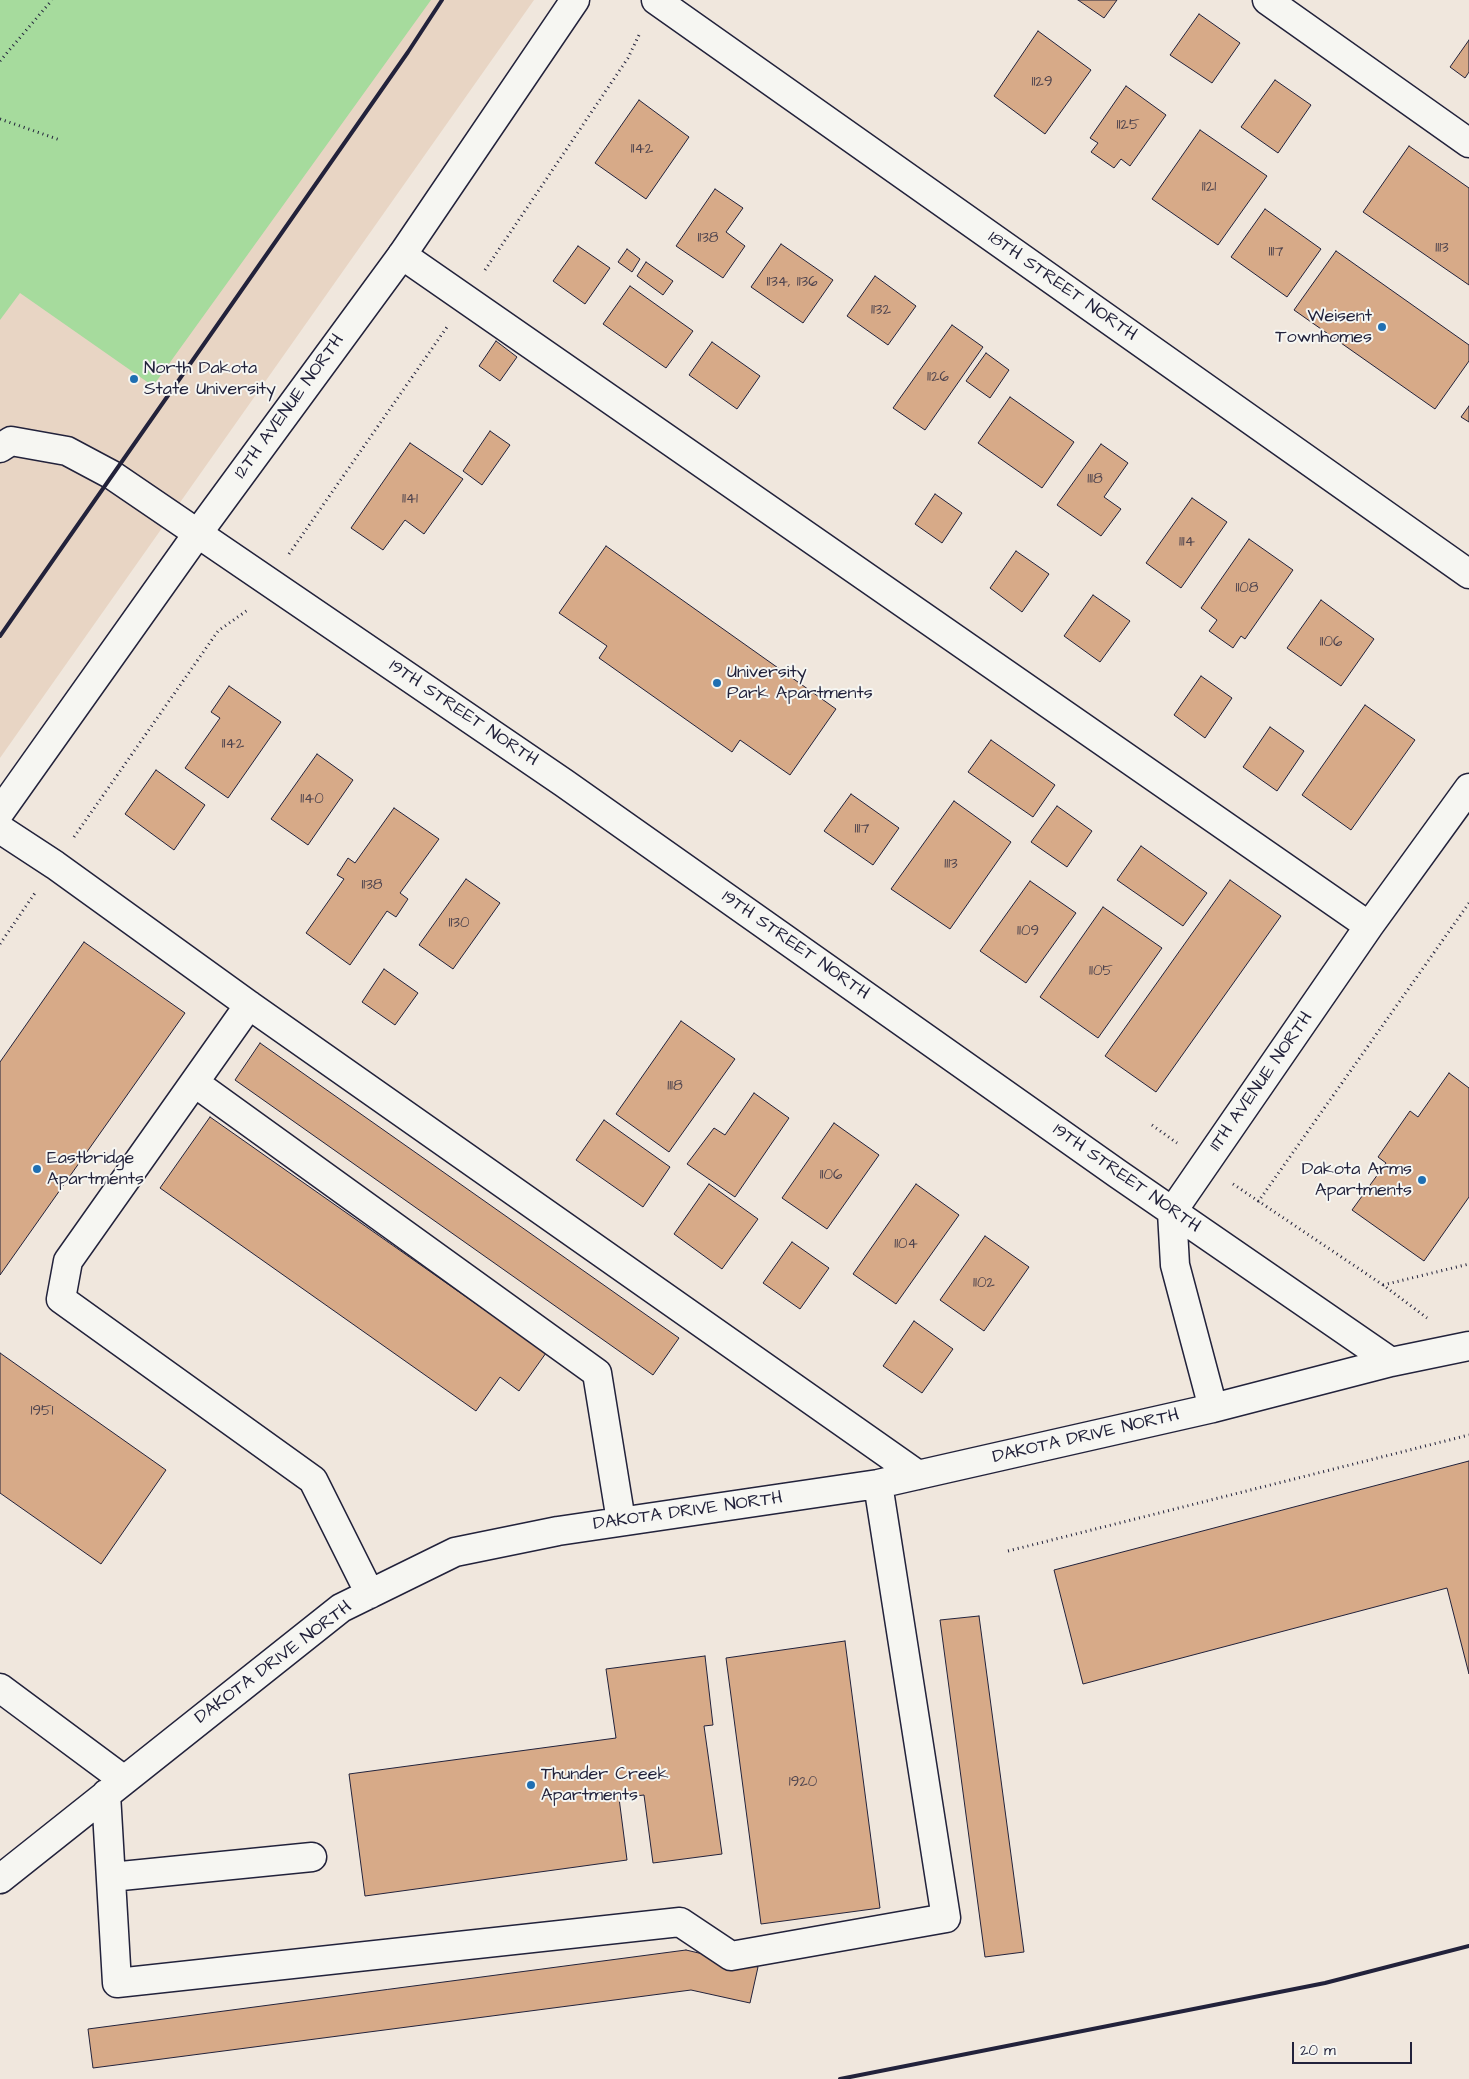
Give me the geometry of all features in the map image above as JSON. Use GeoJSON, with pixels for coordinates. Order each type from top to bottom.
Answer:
{"type":"FeatureCollection","features":[{"type":"Feature","properties":{"kind":"street","name":"12TH AVENUE NORTH"},"geometry":{"type":"LineString","coordinates":[[0,812],[198,532],[402,255],[576,0]]}},
{"type":"Feature","properties":{"kind":"street"},"geometry":{"type":"LineString","coordinates":[[1267,0],[1469,143]]}},
{"type":"Feature","properties":{"kind":"street","name":"18TH STREET NORTH"},"geometry":{"type":"LineString","coordinates":[[658,2],[1469,574]]}},
{"type":"Feature","properties":{"kind":"street"},"geometry":{"type":"LineString","coordinates":[[402,255],[1369,926]]}},
{"type":"Feature","properties":{"kind":"street","name":"19TH STREET NORTH"},"geometry":{"type":"LineString","coordinates":[[0,448],[11,441],[67,451],[112,474],[564,783],[1172,1212],[1391,1362]]}},
{"type":"Feature","properties":{"kind":"street","name":"11TH AVENUE NORTH"},"geometry":{"type":"LineString","coordinates":[[1172,1212],[1369,926],[1469,788]]}},
{"type":"Feature","properties":{"kind":"street"},"geometry":{"type":"LineString","coordinates":[[0,829],[55,865],[249,1005],[918,1475]]}},
{"type":"Feature","properties":{"kind":"street"},"geometry":{"type":"LineString","coordinates":[[249,1005],[68,1260],[62,1300],[314,1480],[370,1594]]}},
{"type":"Feature","properties":{"kind":"street"},"geometry":{"type":"LineString","coordinates":[[194,1083],[597,1373],[621,1521]]}},
{"type":"Feature","properties":{"kind":"street"},"geometry":{"type":"LineString","coordinates":[[1172,1212],[1175,1265],[1213,1408]]}},
{"type":"Feature","properties":{"kind":"street","name":"DAKOTA DRIVE NORTH"},"geometry":{"type":"LineString","coordinates":[[0,1879],[341,1608],[454,1552],[558,1531],[878,1484],[1213,1408],[1391,1362],[1467,1346]]}},
{"type":"Feature","properties":{"kind":"street"},"geometry":{"type":"LineString","coordinates":[[0,1688],[115,1787],[111,1877],[117,1983],[680,1922],[731,1956],[946,1918],[878,1484]]}},
{"type":"Feature","properties":{"kind":"street"},"geometry":{"type":"LineString","coordinates":[[111,1877],[312,1857]]}},
{"type":"Feature","properties":{"kind":"path"},"geometry":{"type":"LineString","coordinates":[[0,62],[52,0]]}},
{"type":"Feature","properties":{"kind":"path"},"geometry":{"type":"LineString","coordinates":[[0,944],[218,631],[252,606],[466,300],[628,58],[636,38],[658,2]]}},
{"type":"Feature","properties":{"kind":"path"},"geometry":{"type":"LineString","coordinates":[[0,119],[60,140]]}},
{"type":"Feature","properties":{"kind":"path"},"geometry":{"type":"LineString","coordinates":[[1258,1202],[1469,902]]}},
{"type":"Feature","properties":{"kind":"path"},"geometry":{"type":"LineString","coordinates":[[1152,1125],[1258,1202],[1383,1285],[1467,1346]]}},
{"type":"Feature","properties":{"kind":"path"},"geometry":{"type":"LineString","coordinates":[[1383,1285],[1469,1264]]}},
{"type":"Feature","properties":{"kind":"path"},"geometry":{"type":"LineString","coordinates":[[1008,1551],[1469,1435]]}},
{"type":"Feature","properties":{"kind":"shaded area","name":"North Dakota State University"},"geometry":{"type":"Polygon","coordinates":[[[0,0],[534,0],[0,758],[0,0]]]}},
{"type":"Feature","properties":{"kind":"green space"},"geometry":{"type":"Polygon","coordinates":[[[0,0],[431,0],[153,386],[20,293],[0,320],[0,0]]]}},
{"type":"Feature","properties":{"kind":"building"},"geometry":{"type":"Polygon","coordinates":[[[1078,0],[1117,0],[1104,18],[1078,0]]]}},
{"type":"Feature","properties":{"kind":"building"},"geometry":{"type":"Polygon","coordinates":[[[1199,14],[1240,43],[1212,83],[1170,55],[1199,14]]]}},
{"type":"Feature","properties":{"kind":"building"},"geometry":{"type":"Polygon","coordinates":[[[1038,31],[1091,70],[1045,134],[994,96],[1038,31]]]}},
{"type":"Feature","properties":{"kind":"building"},"geometry":{"type":"Polygon","coordinates":[[[1469,40],[1469,72],[1465,78],[1450,67],[1469,40]]]}},
{"type":"Feature","properties":{"kind":"building"},"geometry":{"type":"Polygon","coordinates":[[[1275,80],[1311,105],[1278,153],[1241,127],[1275,80]]]}},
{"type":"Feature","properties":{"kind":"building"},"geometry":{"type":"Polygon","coordinates":[[[1126,86],[1166,115],[1130,166],[1121,159],[1114,168],[1091,152],[1098,143],[1090,138],[1126,86]]]}},
{"type":"Feature","properties":{"kind":"building"},"geometry":{"type":"Polygon","coordinates":[[[639,100],[689,137],[646,199],[595,163],[639,100]]]}},
{"type":"Feature","properties":{"kind":"building"},"geometry":{"type":"Polygon","coordinates":[[[1200,130],[1267,176],[1218,245],[1152,199],[1200,130]]]}},
{"type":"Feature","properties":{"kind":"building"},"geometry":{"type":"Polygon","coordinates":[[[1409,146],[1469,188],[1469,285],[1363,212],[1409,146]]]}},
{"type":"Feature","properties":{"kind":"building"},"geometry":{"type":"Polygon","coordinates":[[[715,189],[743,208],[726,232],[745,246],[723,278],[676,246],[715,189]]]}},
{"type":"Feature","properties":{"kind":"building"},"geometry":{"type":"Polygon","coordinates":[[[1265,209],[1321,249],[1287,297],[1231,257],[1265,209]]]}},
{"type":"Feature","properties":{"kind":"building"},"geometry":{"type":"Polygon","coordinates":[[[781,244],[833,280],[803,323],[751,287],[781,244]]]}},
{"type":"Feature","properties":{"kind":"building"},"geometry":{"type":"Polygon","coordinates":[[[578,246],[610,268],[585,304],[553,281],[578,246]]]}},
{"type":"Feature","properties":{"kind":"building"},"geometry":{"type":"Polygon","coordinates":[[[627,249],[640,259],[632,272],[618,262],[627,249]]]}},
{"type":"Feature","properties":{"kind":"building","name":"Weisent Townhomes"},"geometry":{"type":"Polygon","coordinates":[[[1336,251],[1469,345],[1469,361],[1435,409],[1294,310],[1336,251]]]}},
{"type":"Feature","properties":{"kind":"building"},"geometry":{"type":"Polygon","coordinates":[[[646,262],[673,281],[663,295],[637,276],[646,262]]]}},
{"type":"Feature","properties":{"kind":"building"},"geometry":{"type":"Polygon","coordinates":[[[875,276],[916,306],[888,345],[847,316],[875,276]]]}},
{"type":"Feature","properties":{"kind":"building"},"geometry":{"type":"Polygon","coordinates":[[[630,286],[693,331],[666,368],[603,324],[630,286]]]}},
{"type":"Feature","properties":{"kind":"building"},"geometry":{"type":"Polygon","coordinates":[[[952,325],[983,347],[925,430],[893,408],[952,325]]]}},
{"type":"Feature","properties":{"kind":"building"},"geometry":{"type":"Polygon","coordinates":[[[496,341],[517,357],[500,381],[479,366],[496,341]]]}},
{"type":"Feature","properties":{"kind":"building"},"geometry":{"type":"Polygon","coordinates":[[[712,342],[760,376],[737,409],[689,375],[712,342]]]}},
{"type":"Feature","properties":{"kind":"building"},"geometry":{"type":"Polygon","coordinates":[[[986,353],[1009,370],[990,398],[966,381],[986,353]]]}},
{"type":"Feature","properties":{"kind":"building"},"geometry":{"type":"Polygon","coordinates":[[[1010,397],[1074,442],[1042,488],[978,443],[1010,397]]]}},
{"type":"Feature","properties":{"kind":"building"},"geometry":{"type":"Polygon","coordinates":[[[1469,406],[1469,422],[1461,417],[1469,406]]]}},
{"type":"Feature","properties":{"kind":"building"},"geometry":{"type":"Polygon","coordinates":[[[490,431],[510,445],[482,485],[463,471],[490,431]]]}},
{"type":"Feature","properties":{"kind":"building"},"geometry":{"type":"Polygon","coordinates":[[[410,443],[463,479],[424,534],[405,520],[383,550],[351,528],[410,443]]]}},
{"type":"Feature","properties":{"kind":"building"},"geometry":{"type":"Polygon","coordinates":[[[1101,444],[1128,463],[1104,497],[1121,509],[1101,536],[1057,505],[1101,444]]]}},
{"type":"Feature","properties":{"kind":"building"},"geometry":{"type":"Polygon","coordinates":[[[935,494],[962,513],[942,543],[915,524],[935,494]]]}},
{"type":"Feature","properties":{"kind":"building"},"geometry":{"type":"Polygon","coordinates":[[[1192,498],[1227,522],[1181,588],[1146,563],[1192,498]]]}},
{"type":"Feature","properties":{"kind":"building"},"geometry":{"type":"Polygon","coordinates":[[[1249,539],[1293,570],[1245,639],[1241,636],[1233,648],[1209,631],[1217,620],[1201,608],[1249,539]]]}},
{"type":"Feature","properties":{"kind":"building","name":"University Park Apartments"},"geometry":{"type":"Polygon","coordinates":[[[606,546],[836,709],[790,775],[740,740],[732,752],[599,658],[607,646],[559,613],[606,546]]]}},
{"type":"Feature","properties":{"kind":"building"},"geometry":{"type":"Polygon","coordinates":[[[1016,551],[1049,574],[1022,612],[990,588],[1016,551]]]}},
{"type":"Feature","properties":{"kind":"building"},"geometry":{"type":"Polygon","coordinates":[[[1093,595],[1130,621],[1100,662],[1064,636],[1093,595]]]}},
{"type":"Feature","properties":{"kind":"building"},"geometry":{"type":"Polygon","coordinates":[[[1321,600],[1374,639],[1341,686],[1287,648],[1321,600]]]}},
{"type":"Feature","properties":{"kind":"building"},"geometry":{"type":"Polygon","coordinates":[[[1201,676],[1232,698],[1205,738],[1174,715],[1201,676]]]}},
{"type":"Feature","properties":{"kind":"building"},"geometry":{"type":"Polygon","coordinates":[[[229,686],[281,722],[228,798],[185,768],[220,718],[211,712],[229,686]]]}},
{"type":"Feature","properties":{"kind":"building"},"geometry":{"type":"Polygon","coordinates":[[[1365,705],[1415,740],[1351,830],[1302,795],[1365,705]]]}},
{"type":"Feature","properties":{"kind":"building"},"geometry":{"type":"Polygon","coordinates":[[[1270,727],[1304,751],[1277,791],[1243,767],[1270,727]]]}},
{"type":"Feature","properties":{"kind":"building"},"geometry":{"type":"Polygon","coordinates":[[[991,740],[1055,785],[1033,817],[968,772],[991,740]]]}},
{"type":"Feature","properties":{"kind":"building"},"geometry":{"type":"Polygon","coordinates":[[[317,754],[353,780],[308,845],[271,819],[317,754]]]}},
{"type":"Feature","properties":{"kind":"building"},"geometry":{"type":"Polygon","coordinates":[[[156,770],[205,805],[174,850],[125,814],[156,770]]]}},
{"type":"Feature","properties":{"kind":"building"},"geometry":{"type":"Polygon","coordinates":[[[851,794],[899,828],[873,865],[824,831],[851,794]]]}},
{"type":"Feature","properties":{"kind":"building"},"geometry":{"type":"Polygon","coordinates":[[[954,801],[1011,842],[950,929],[891,889],[954,801]]]}},
{"type":"Feature","properties":{"kind":"building"},"geometry":{"type":"Polygon","coordinates":[[[1057,806],[1092,831],[1067,867],[1031,842],[1057,806]]]}},
{"type":"Feature","properties":{"kind":"building"},"geometry":{"type":"Polygon","coordinates":[[[394,808],[439,839],[400,893],[408,899],[396,917],[387,911],[350,965],[306,933],[344,879],[337,875],[348,858],[355,863],[394,808]]]}},
{"type":"Feature","properties":{"kind":"building"},"geometry":{"type":"Polygon","coordinates":[[[1141,846],[1207,893],[1183,926],[1117,880],[1141,846]]]}},
{"type":"Feature","properties":{"kind":"building"},"geometry":{"type":"Polygon","coordinates":[[[466,879],[500,903],[453,969],[419,945],[466,879]]]}},
{"type":"Feature","properties":{"kind":"building"},"geometry":{"type":"Polygon","coordinates":[[[1230,880],[1281,916],[1156,1092],[1105,1056],[1230,880]]]}},
{"type":"Feature","properties":{"kind":"building"},"geometry":{"type":"Polygon","coordinates":[[[1030,881],[1076,913],[1026,983],[980,951],[1030,881]]]}},
{"type":"Feature","properties":{"kind":"building"},"geometry":{"type":"Polygon","coordinates":[[[1103,907],[1162,948],[1098,1038],[1040,997],[1103,907]]]}},
{"type":"Feature","properties":{"kind":"building","name":"Eastbridge Apartments"},"geometry":{"type":"Polygon","coordinates":[[[84,942],[185,1013],[0,1275],[0,1062],[84,942]]]}},
{"type":"Feature","properties":{"kind":"building"},"geometry":{"type":"Polygon","coordinates":[[[384,969],[418,993],[395,1025],[362,1002],[384,969]]]}},
{"type":"Feature","properties":{"kind":"building"},"geometry":{"type":"Polygon","coordinates":[[[681,1021],[735,1059],[669,1152],[616,1114],[681,1021]]]}},
{"type":"Feature","properties":{"kind":"building"},"geometry":{"type":"Polygon","coordinates":[[[260,1043],[679,1338],[653,1375],[235,1080],[260,1043]]]}},
{"type":"Feature","properties":{"kind":"building","name":"Dakota Arms Apartments"},"geometry":{"type":"Polygon","coordinates":[[[1449,1073],[1469,1088],[1469,1197],[1424,1261],[1352,1210],[1386,1163],[1378,1157],[1410,1111],[1418,1117],[1449,1073]]]}},
{"type":"Feature","properties":{"kind":"building"},"geometry":{"type":"Polygon","coordinates":[[[754,1093],[789,1118],[735,1197],[687,1164],[714,1128],[725,1135],[754,1093]]]}},
{"type":"Feature","properties":{"kind":"building"},"geometry":{"type":"Polygon","coordinates":[[[210,1117],[546,1353],[519,1391],[500,1377],[476,1411],[160,1188],[210,1117]]]}},
{"type":"Feature","properties":{"kind":"building"},"geometry":{"type":"Polygon","coordinates":[[[604,1120],[670,1167],[643,1207],[576,1160],[604,1120]]]}},
{"type":"Feature","properties":{"kind":"building"},"geometry":{"type":"Polygon","coordinates":[[[834,1123],[879,1155],[827,1229],[782,1198],[834,1123]]]}},
{"type":"Feature","properties":{"kind":"building"},"geometry":{"type":"Polygon","coordinates":[[[709,1184],[758,1219],[722,1269],[674,1234],[709,1184]]]}},
{"type":"Feature","properties":{"kind":"building"},"geometry":{"type":"Polygon","coordinates":[[[916,1184],[959,1215],[896,1304],[853,1274],[916,1184]]]}},
{"type":"Feature","properties":{"kind":"building"},"geometry":{"type":"Polygon","coordinates":[[[985,1236],[1029,1267],[984,1331],[940,1300],[985,1236]]]}},
{"type":"Feature","properties":{"kind":"building"},"geometry":{"type":"Polygon","coordinates":[[[792,1242],[829,1268],[800,1309],[763,1283],[792,1242]]]}},
{"type":"Feature","properties":{"kind":"building"},"geometry":{"type":"Polygon","coordinates":[[[914,1321],[953,1349],[922,1393],[883,1366],[914,1321]]]}},
{"type":"Feature","properties":{"kind":"building"},"geometry":{"type":"Polygon","coordinates":[[[0,1353],[166,1470],[101,1564],[0,1493],[0,1353]]]}},
{"type":"Feature","properties":{"kind":"building"},"geometry":{"type":"Polygon","coordinates":[[[1469,1461],[1469,1674],[1447,1588],[1083,1684],[1054,1570],[1469,1461]]]}},
{"type":"Feature","properties":{"kind":"building"},"geometry":{"type":"Polygon","coordinates":[[[979,1616],[1024,1952],[985,1957],[940,1620],[979,1616]]]}},
{"type":"Feature","properties":{"kind":"building"},"geometry":{"type":"Polygon","coordinates":[[[845,1641],[880,1908],[761,1924],[726,1658],[845,1641]]]}},
{"type":"Feature","properties":{"kind":"building","name":"Thunder Creek Apartments"},"geometry":{"type":"Polygon","coordinates":[[[705,1656],[713,1725],[704,1726],[722,1854],[653,1863],[644,1795],[619,1798],[627,1860],[365,1896],[349,1774],[616,1738],[606,1669],[705,1656]]]}},
{"type":"Feature","properties":{"kind":"building"},"geometry":{"type":"Polygon","coordinates":[[[686,1950],[758,1967],[750,2003],[691,1990],[93,2068],[88,2029],[686,1950]]]}},
{"type":"Feature","properties":{"kind":"railway"},"geometry":{"type":"LineString","coordinates":[[0,636],[408,52],[442,0]]}},
{"type":"Feature","properties":{"kind":"railway"},"geometry":{"type":"LineString","coordinates":[[840,2079],[1325,1983],[1469,1946]]}},
{"type":"Feature","properties":{"kind":"place","name":"Weisent Townhomes"},"geometry":{"type":"Point","coordinates":[1382,327]}},
{"type":"Feature","properties":{"kind":"place","name":"North Dakota State University"},"geometry":{"type":"Point","coordinates":[134,379]}},
{"type":"Feature","properties":{"kind":"place","name":"University Park Apartments"},"geometry":{"type":"Point","coordinates":[717,683]}},
{"type":"Feature","properties":{"kind":"place","name":"Eastbridge Apartments"},"geometry":{"type":"Point","coordinates":[37,1169]}},
{"type":"Feature","properties":{"kind":"place","name":"Dakota Arms Apartments"},"geometry":{"type":"Point","coordinates":[1422,1180]}},
{"type":"Feature","properties":{"kind":"place","name":"Thunder Creek Apartments"},"geometry":{"type":"Point","coordinates":[531,1785]}}]}
